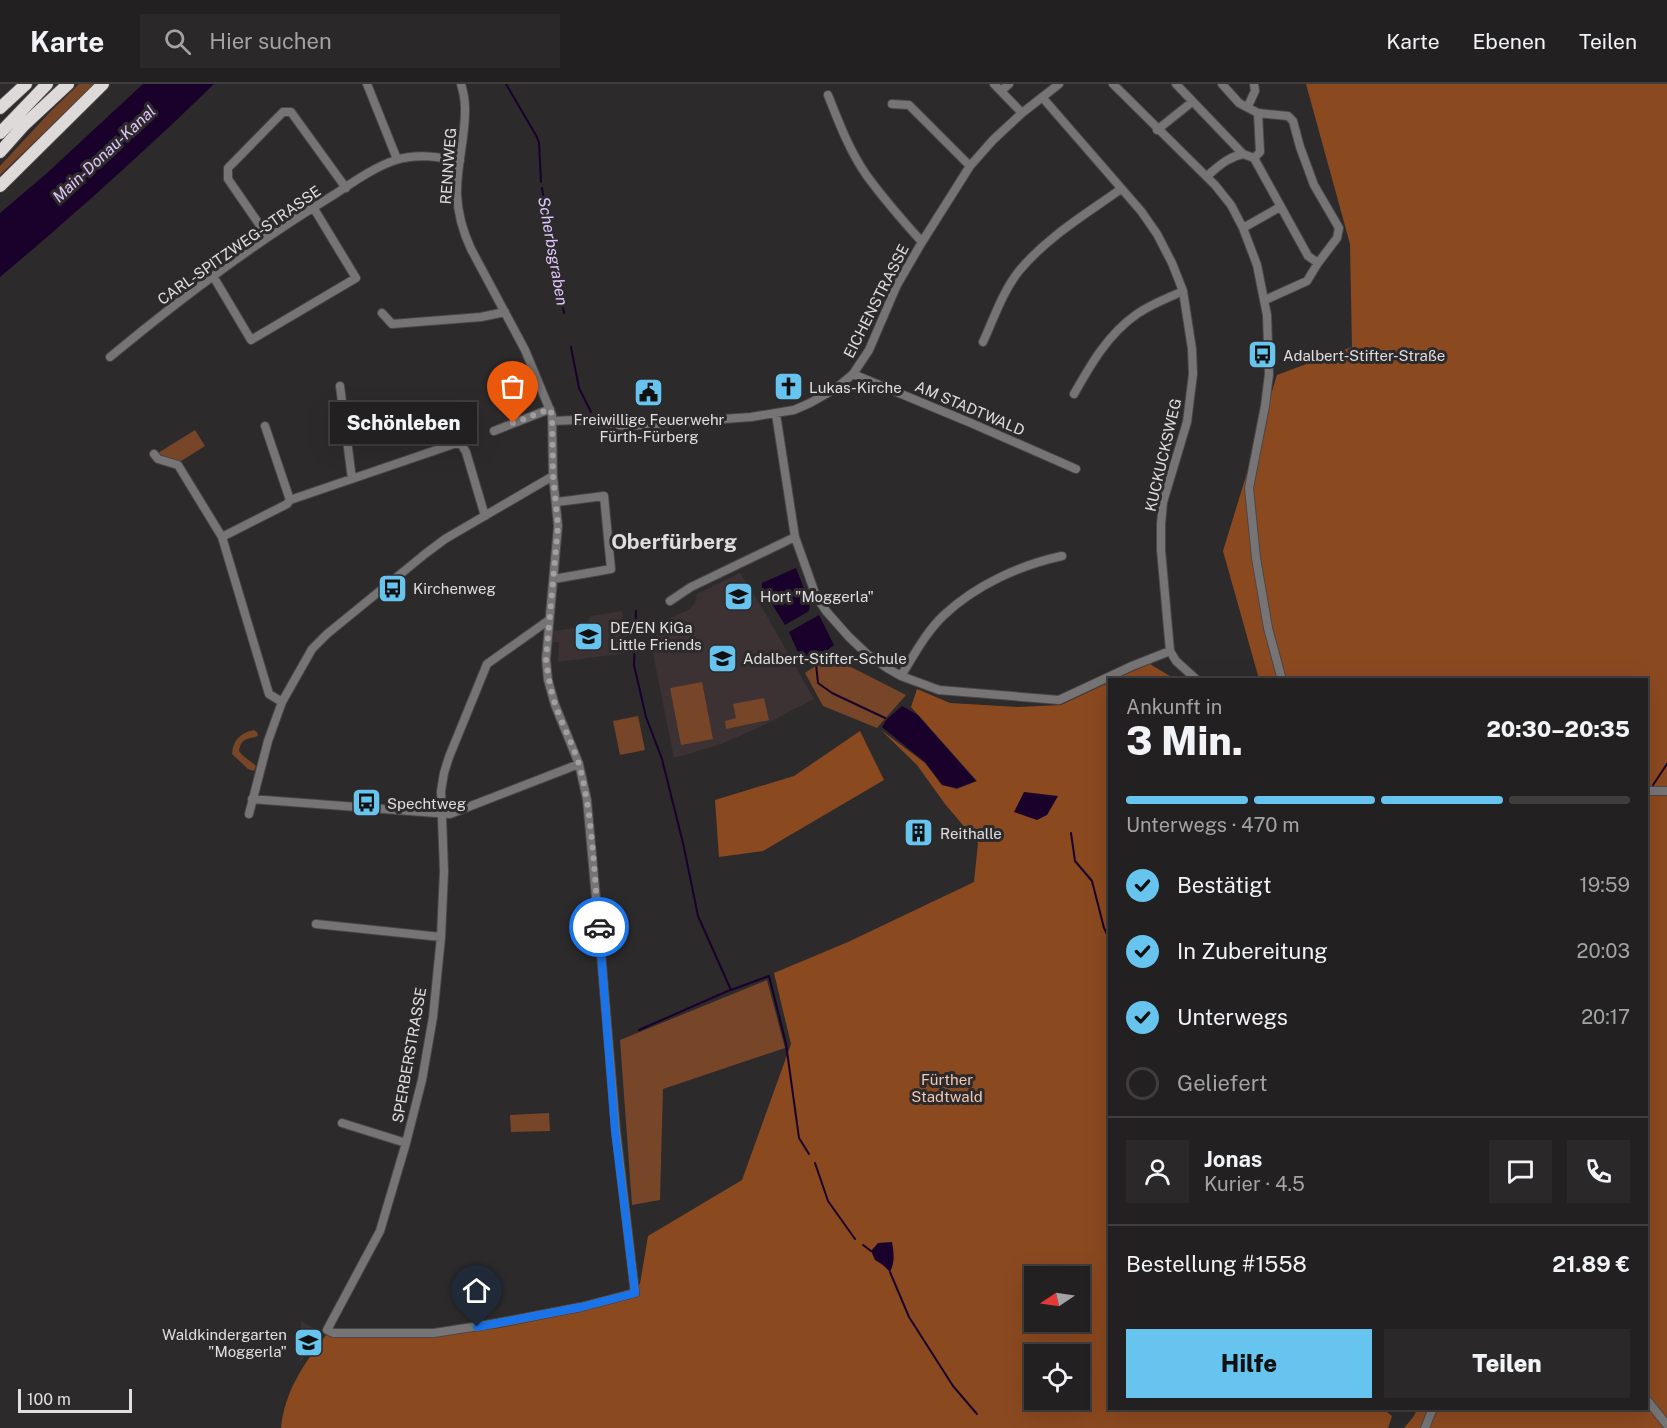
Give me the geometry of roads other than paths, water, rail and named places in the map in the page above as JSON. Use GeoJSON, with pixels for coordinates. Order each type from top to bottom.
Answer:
{"type":"FeatureCollection","features":[{"type":"Feature","properties":{"kind":"highway"},"geometry":{"type":"LineString","coordinates":[[0,108],[26,84]]}},
{"type":"Feature","properties":{"kind":"highway"},"geometry":{"type":"LineString","coordinates":[[0,152],[47,84]]}},
{"type":"Feature","properties":{"kind":"highway"},"geometry":{"type":"LineString","coordinates":[[0,133],[68,84]]}},
{"type":"Feature","properties":{"kind":"highway"},"geometry":{"type":"LineString","coordinates":[[0,186],[103,84]]}},
{"type":"Feature","properties":{"kind":"street"},"geometry":{"type":"LineString","coordinates":[[367,84],[397,159]]}},
{"type":"Feature","properties":{"kind":"street","name":"RENNWEG"},"geometry":{"type":"LineString","coordinates":[[327,1330],[333,1333],[434,1333],[581,1307],[635,1293],[615,1131],[602,953],[586,801],[579,764],[555,705],[548,680],[546,659],[558,526],[553,476],[553,420],[525,350],[464,234],[457,193],[465,114],[461,84]]}},
{"type":"Feature","properties":{"kind":"street"},"geometry":{"type":"LineString","coordinates":[[994,84],[1022,113]]}},
{"type":"Feature","properties":{"kind":"street"},"geometry":{"type":"LineString","coordinates":[[1001,91],[1009,84]]}},
{"type":"Feature","properties":{"kind":"street","name":"EICHENSTRASSE"},"geometry":{"type":"LineString","coordinates":[[553,420],[627,426],[776,414],[810,404],[836,389],[854,374],[869,350],[897,285],[970,166],[1022,113],[1059,84]]}},
{"type":"Feature","properties":{"kind":"street"},"geometry":{"type":"LineString","coordinates":[[1113,84],[1157,130],[1207,176],[1230,205],[1243,228],[1257,265],[1265,300],[1269,374],[1249,488],[1256,558],[1268,628],[1281,678]]}},
{"type":"Feature","properties":{"kind":"street"},"geometry":{"type":"LineString","coordinates":[[1176,84],[1243,154],[1254,158],[1308,256],[1318,263]]}},
{"type":"Feature","properties":{"kind":"street"},"geometry":{"type":"LineString","coordinates":[[1222,84],[1239,103],[1258,112],[1288,116],[1293,121],[1314,185],[1339,228],[1337,238],[1307,281],[1265,300]]}},
{"type":"Feature","properties":{"kind":"street"},"geometry":{"type":"LineString","coordinates":[[1248,106],[1255,91],[1254,84]]}},
{"type":"Feature","properties":{"kind":"street"},"geometry":{"type":"LineString","coordinates":[[828,95],[851,149],[867,176],[901,220],[922,242]]}},
{"type":"Feature","properties":{"kind":"street","name":"KUCKUCKSWEG"},"geometry":{"type":"LineString","coordinates":[[1042,97],[1141,211],[1157,234],[1184,291],[1192,349],[1191,395],[1186,422],[1163,502],[1161,524],[1161,550],[1170,651]]}},
{"type":"Feature","properties":{"kind":"street"},"geometry":{"type":"LineString","coordinates":[[1157,130],[1192,102]]}},
{"type":"Feature","properties":{"kind":"street"},"geometry":{"type":"LineString","coordinates":[[892,104],[909,105],[970,166]]}},
{"type":"Feature","properties":{"kind":"street"},"geometry":{"type":"LineString","coordinates":[[268,237],[228,179],[228,168],[283,112],[291,112],[345,188]]}},
{"type":"Feature","properties":{"kind":"street"},"geometry":{"type":"LineString","coordinates":[[1254,158],[1260,152],[1258,112]]}},
{"type":"Feature","properties":{"kind":"street"},"geometry":{"type":"LineString","coordinates":[[1207,176],[1224,161],[1243,154]]}},
{"type":"Feature","properties":{"kind":"street","name":"CARL-SPITZWEG-STRASSE"},"geometry":{"type":"LineString","coordinates":[[110,357],[213,276],[268,237],[383,165],[397,159],[422,156],[460,161]]}},
{"type":"Feature","properties":{"kind":"street"},"geometry":{"type":"LineString","coordinates":[[983,342],[1000,304],[1024,266],[1043,245],[1121,189]]}},
{"type":"Feature","properties":{"kind":"street"},"geometry":{"type":"LineString","coordinates":[[213,276],[251,340],[356,278],[313,207]]}},
{"type":"Feature","properties":{"kind":"street"},"geometry":{"type":"LineString","coordinates":[[1243,228],[1280,207]]}},
{"type":"Feature","properties":{"kind":"street"},"geometry":{"type":"LineString","coordinates":[[1074,394],[1095,357],[1116,332],[1138,313],[1184,291]]}},
{"type":"Feature","properties":{"kind":"street"},"geometry":{"type":"LineString","coordinates":[[382,313],[392,324],[482,317],[505,312]]}},
{"type":"Feature","properties":{"kind":"street","name":"AM STADTWALD"},"geometry":{"type":"LineString","coordinates":[[854,374],[1076,469]]}},
{"type":"Feature","properties":{"kind":"street"},"geometry":{"type":"LineString","coordinates":[[340,386],[352,479]]}},
{"type":"Feature","properties":{"kind":"street"},"geometry":{"type":"LineString","coordinates":[[495,430],[550,409]]}},
{"type":"Feature","properties":{"kind":"street"},"geometry":{"type":"LineString","coordinates":[[776,414],[795,537],[816,596],[849,637],[887,668],[939,690],[1059,700],[1170,651],[1176,661],[1195,678]]}},
{"type":"Feature","properties":{"kind":"street"},"geometry":{"type":"LineString","coordinates":[[265,426],[290,500]]}},
{"type":"Feature","properties":{"kind":"street"},"geometry":{"type":"LineString","coordinates":[[222,537],[287,504],[290,500],[448,445],[461,444],[466,452],[485,516]]}},
{"type":"Feature","properties":{"kind":"street"},"geometry":{"type":"LineString","coordinates":[[154,454],[158,459],[178,465],[222,537],[269,694],[282,702]]}},
{"type":"Feature","properties":{"kind":"street"},"geometry":{"type":"LineString","coordinates":[[249,814],[268,741],[282,702],[312,649],[424,554],[445,539],[553,476]]}},
{"type":"Feature","properties":{"kind":"street"},"geometry":{"type":"LineString","coordinates":[[554,579],[611,569],[604,496],[557,502]]}},
{"type":"Feature","properties":{"kind":"street"},"geometry":{"type":"LineString","coordinates":[[670,601],[691,587],[795,537]]}},
{"type":"Feature","properties":{"kind":"street"},"geometry":{"type":"LineString","coordinates":[[902,676],[926,636],[943,616],[962,600],[987,584],[1024,566],[1062,556]]}},
{"type":"Feature","properties":{"kind":"street","name":"SPERBERSTRASSE"},"geometry":{"type":"LineString","coordinates":[[327,1330],[380,1231],[422,1080],[433,1017],[441,936],[444,871],[441,791],[444,773],[487,664],[549,620]]}},
{"type":"Feature","properties":{"kind":"street"},"geometry":{"type":"LineString","coordinates":[[252,799],[450,814],[579,764]]}},
{"type":"Feature","properties":{"kind":"street"},"geometry":{"type":"LineString","coordinates":[[1648,792],[1667,791]]}},
{"type":"Feature","properties":{"kind":"street"},"geometry":{"type":"LineString","coordinates":[[316,924],[441,936]]}},
{"type":"Feature","properties":{"kind":"street","name":"SPERBERSTRASSE"},"geometry":{"type":"LineString","coordinates":[[342,1123],[406,1143]]}},
{"type":"Feature","properties":{"kind":"street"},"geometry":{"type":"LineString","coordinates":[[1648,1401],[1667,1425]]}},
{"type":"Feature","properties":{"kind":"street"},"geometry":{"type":"LineString","coordinates":[[1425,1428],[1432,1410]]}},
{"type":"Feature","properties":{"kind":"water","name":"Main-Donau-Kanal"},"geometry":{"type":"Polygon","coordinates":[[[143,84],[214,84],[109,182],[0,277],[0,213],[46,174],[143,84]]]}},
{"type":"Feature","properties":{"kind":"water"},"geometry":{"type":"Polygon","coordinates":[[[796,568],[810,604],[809,611],[785,625],[762,588],[762,583],[796,568]]]}},
{"type":"Feature","properties":{"kind":"water"},"geometry":{"type":"Polygon","coordinates":[[[819,615],[834,645],[808,665],[797,650],[789,632],[819,615]]]}},
{"type":"Feature","properties":{"kind":"water"},"geometry":{"type":"Polygon","coordinates":[[[902,706],[918,715],[976,781],[957,788],[942,785],[925,762],[882,727],[887,719],[902,706]]]}},
{"type":"Feature","properties":{"kind":"water"},"geometry":{"type":"Polygon","coordinates":[[[1024,792],[1058,796],[1047,815],[1037,820],[1014,812],[1024,792]]]}},
{"type":"Feature","properties":{"kind":"water"},"geometry":{"type":"Polygon","coordinates":[[[892,1242],[894,1258],[890,1272],[875,1260],[871,1251],[878,1243],[892,1242]]]}},
{"type":"Feature","properties":{"kind":"waterway","name":"Scherbsgraben"},"geometry":{"type":"LineString","coordinates":[[506,84],[537,137],[541,182]]}},
{"type":"Feature","properties":{"kind":"waterway","name":"Scherbsgraben"},"geometry":{"type":"LineString","coordinates":[[542,188],[564,313]]}},
{"type":"Feature","properties":{"kind":"waterway"},"geometry":{"type":"LineString","coordinates":[[571,347],[579,388],[591,412]]}},
{"type":"Feature","properties":{"kind":"waterway"},"geometry":{"type":"LineString","coordinates":[[636,611],[634,665],[646,717],[662,759],[698,916],[731,990],[769,976],[786,1044],[799,1138],[809,1154]]}},
{"type":"Feature","properties":{"kind":"waterway"},"geometry":{"type":"LineString","coordinates":[[816,664],[818,683],[832,693],[885,718]]}},
{"type":"Feature","properties":{"kind":"waterway"},"geometry":{"type":"LineString","coordinates":[[1653,785],[1667,764]]}},
{"type":"Feature","properties":{"kind":"waterway","name":"Scherbsgraben"},"geometry":{"type":"LineString","coordinates":[[1071,833],[1075,861],[1092,881],[1108,936]]}},
{"type":"Feature","properties":{"kind":"waterway"},"geometry":{"type":"LineString","coordinates":[[639,1030],[730,990]]}},
{"type":"Feature","properties":{"kind":"waterway"},"geometry":{"type":"LineString","coordinates":[[815,1163],[828,1201],[855,1239]]}},
{"type":"Feature","properties":{"kind":"waterway"},"geometry":{"type":"LineString","coordinates":[[863,1245],[871,1251]]}},
{"type":"Feature","properties":{"kind":"waterway"},"geometry":{"type":"LineString","coordinates":[[890,1272],[909,1317],[953,1386],[977,1414]]}},
{"type":"Feature","properties":{"kind":"place","name":"Adalbert-Stifter-Straße"},"geometry":{"type":"Point","coordinates":[1262,355]}},
{"type":"Feature","properties":{"kind":"place","name":"Lukas-Kirche"},"geometry":{"type":"Point","coordinates":[788,387]}},
{"type":"Feature","properties":{"kind":"place","name":"Freiwillige Feuerwehr Fürth-Fürberg"},"geometry":{"type":"Point","coordinates":[649,392]}},
{"type":"Feature","properties":{"kind":"place","name":"Schönleben"},"geometry":{"type":"Point","coordinates":[513,423]}},
{"type":"Feature","properties":{"kind":"place","name":"Kirchenweg"},"geometry":{"type":"Point","coordinates":[392,588]}},
{"type":"Feature","properties":{"kind":"place","name":"Hort \"Moggerla\""},"geometry":{"type":"Point","coordinates":[739,596]}},
{"type":"Feature","properties":{"kind":"place","name":"DE/EN KiGa Little Friends"},"geometry":{"type":"Point","coordinates":[589,636]}},
{"type":"Feature","properties":{"kind":"place","name":"Adalbert-Stifter-Schule"},"geometry":{"type":"Point","coordinates":[722,658]}},
{"type":"Feature","properties":{"kind":"place","name":"Spechtweg"},"geometry":{"type":"Point","coordinates":[366,803]}},
{"type":"Feature","properties":{"kind":"place","name":"Reithalle"},"geometry":{"type":"Point","coordinates":[919,833]}},
{"type":"Feature","properties":{"kind":"place","name":"Waldkindergarten \"Moggerla\""},"geometry":{"type":"Point","coordinates":[308,1343]}},
{"type":"Feature","properties":{"kind":"district","name":"Oberfürberg"},"geometry":{"type":"Point","coordinates":[674,541]}},
{"type":"Feature","properties":{"kind":"park label","name":"Fürther Stadtwald"},"geometry":{"type":"Point","coordinates":[947,1088]}}]}
